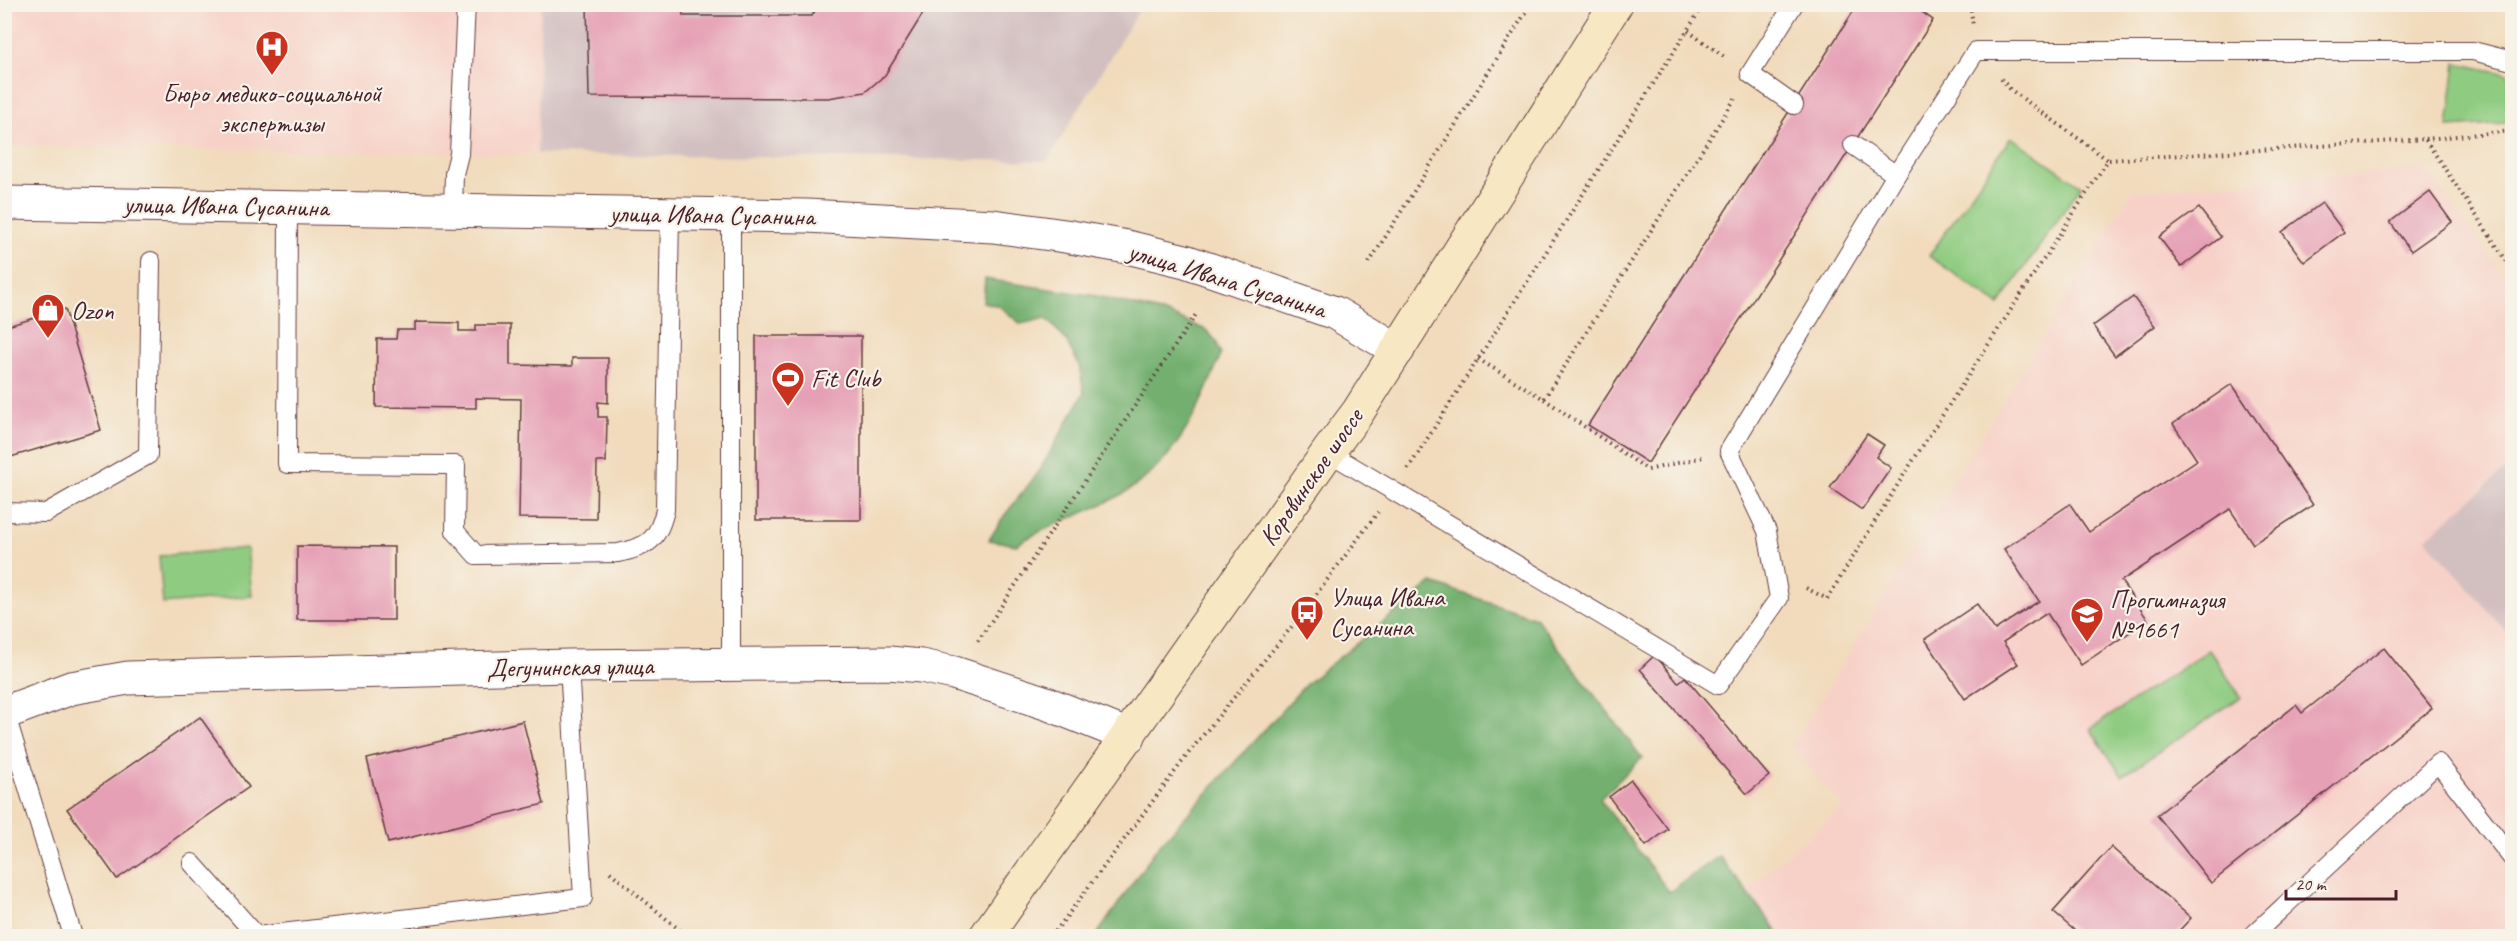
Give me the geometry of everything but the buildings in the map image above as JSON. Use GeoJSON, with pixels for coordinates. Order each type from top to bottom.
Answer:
{"type":"FeatureCollection","features":[{"type":"Feature","properties":{"kind":"main road","name":"Коровинское шоссе"},"geometry":{"type":"LineString","coordinates":[[986,936],[1358,412],[1616,4]]}},
{"type":"Feature","properties":{"kind":"street","name":"улица Ивана Сусанина"},"geometry":{"type":"LineString","coordinates":[[4,203],[731,215],[907,220],[993,226],[1127,247],[1185,261],[1335,313],[1398,350]]}},
{"type":"Feature","properties":{"kind":"street","name":"Дегунинская улица"},"geometry":{"type":"LineString","coordinates":[[5,713],[71,688],[128,678],[569,666],[848,662],[921,666],[954,673],[1017,693],[1129,735]]}},
{"type":"Feature","properties":{"kind":"lane"},"geometry":{"type":"LineString","coordinates":[[453,210],[454,174],[459,154],[466,4]]}},
{"type":"Feature","properties":{"kind":"lane"},"geometry":{"type":"LineString","coordinates":[[1794,4],[1750,74],[1794,105]]}},
{"type":"Feature","properties":{"kind":"lane"},"geometry":{"type":"LineString","coordinates":[[1328,452],[1718,685],[1779,598],[1767,531],[1729,451],[1896,175],[1976,51],[2473,51],[2512,61]]}},
{"type":"Feature","properties":{"kind":"lane"},"geometry":{"type":"LineString","coordinates":[[1853,145],[1896,175]]}},
{"type":"Feature","properties":{"kind":"lane"},"geometry":{"type":"LineString","coordinates":[[288,207],[287,464],[456,465],[455,531],[476,555],[618,553],[637,549],[651,541],[661,528],[664,510],[670,214]]}},
{"type":"Feature","properties":{"kind":"lane"},"geometry":{"type":"LineString","coordinates":[[731,215],[731,664]]}},
{"type":"Feature","properties":{"kind":"lane"},"geometry":{"type":"LineString","coordinates":[[4,512],[46,513],[148,455],[151,261]]}},
{"type":"Feature","properties":{"kind":"lane"},"geometry":{"type":"LineString","coordinates":[[192,862],[256,936],[583,898],[569,666]]}},
{"type":"Feature","properties":{"kind":"lane"},"geometry":{"type":"LineString","coordinates":[[5,713],[74,936]]}},
{"type":"Feature","properties":{"kind":"lane"},"geometry":{"type":"LineString","coordinates":[[2252,936],[2438,763],[2512,858]]}},
{"type":"Feature","properties":{"kind":"path"},"geometry":{"type":"LineString","coordinates":[[1369,263],[1531,4]]}},
{"type":"Feature","properties":{"kind":"path"},"geometry":{"type":"LineString","coordinates":[[1052,936],[1191,750],[1294,624],[1394,491],[1704,4]]}},
{"type":"Feature","properties":{"kind":"path"},"geometry":{"type":"LineString","coordinates":[[1544,399],[1750,74],[1688,31]]}},
{"type":"Feature","properties":{"kind":"path"},"geometry":{"type":"LineString","coordinates":[[2011,90],[2108,160],[2512,131]]}},
{"type":"Feature","properties":{"kind":"path"},"geometry":{"type":"LineString","coordinates":[[2425,139],[2512,269]]}},
{"type":"Feature","properties":{"kind":"path"},"geometry":{"type":"LineString","coordinates":[[1774,570],[1827,599],[1903,476],[2108,160]]}},
{"type":"Feature","properties":{"kind":"path"},"geometry":{"type":"LineString","coordinates":[[978,641],[1197,313]]}},
{"type":"Feature","properties":{"kind":"path"},"geometry":{"type":"LineString","coordinates":[[1478,359],[1544,399],[1648,470],[1729,451]]}},
{"type":"Feature","properties":{"kind":"path"},"geometry":{"type":"LineString","coordinates":[[580,846],[687,936]]}},
{"type":"Feature","properties":{"kind":"shaded area","name":"Бюро медико-социальной экспертизы"},"geometry":{"type":"Polygon","coordinates":[[[5,5],[541,5],[537,154],[5,147],[5,5]]]}},
{"type":"Feature","properties":{"kind":"shaded area"},"geometry":{"type":"Polygon","coordinates":[[[541,5],[1142,5],[1047,161],[537,154],[541,5]]]}},
{"type":"Feature","properties":{"kind":"shaded area"},"geometry":{"type":"Polygon","coordinates":[[[2427,169],[2512,288],[2512,464],[2426,538],[2512,639],[2512,936],[1096,936],[1156,849],[1306,684],[1432,583],[1536,618],[1642,758],[1600,799],[1669,892],[1719,856],[1746,890],[1843,807],[1791,748],[2132,191],[2427,169]]]}},
{"type":"Feature","properties":{"kind":"shaded area"},"geometry":{"type":"Polygon","coordinates":[[[2512,464],[2512,639],[2426,538],[2512,464]]]}},
{"type":"Feature","properties":{"kind":"green space"},"geometry":{"type":"Polygon","coordinates":[[[2456,63],[2507,74],[2512,84],[2512,120],[2497,124],[2448,127],[2456,63]]]}},
{"type":"Feature","properties":{"kind":"green space"},"geometry":{"type":"Polygon","coordinates":[[[2011,137],[2081,186],[1999,305],[1929,256],[2011,137]]]}},
{"type":"Feature","properties":{"kind":"green space"},"geometry":{"type":"Polygon","coordinates":[[[985,279],[1096,296],[1168,314],[1206,330],[1216,341],[1221,354],[1182,436],[1153,471],[1136,486],[1115,498],[1016,545],[989,540],[1004,516],[1038,473],[1084,393],[1079,365],[1065,339],[1046,318],[1021,324],[999,306],[983,302],[985,279]]]}},
{"type":"Feature","properties":{"kind":"green space"},"geometry":{"type":"Polygon","coordinates":[[[247,548],[252,596],[163,604],[159,556],[247,548]]]}},
{"type":"Feature","properties":{"kind":"green space"},"geometry":{"type":"Polygon","coordinates":[[[1432,583],[1536,618],[1642,758],[1600,799],[1669,892],[1719,856],[1781,936],[1096,936],[1156,849],[1306,684],[1432,583]]]}},
{"type":"Feature","properties":{"kind":"green space"},"geometry":{"type":"Polygon","coordinates":[[[2209,650],[2241,697],[2122,776],[2090,729],[2209,650]]]}},
{"type":"Feature","properties":{"kind":"place","name":"Бюро медико-социальной экспертизы"},"geometry":{"type":"Point","coordinates":[272,76]}},
{"type":"Feature","properties":{"kind":"place","name":"Ozon"},"geometry":{"type":"Point","coordinates":[48,339]}},
{"type":"Feature","properties":{"kind":"place","name":"Fit Club"},"geometry":{"type":"Point","coordinates":[788,407]}},
{"type":"Feature","properties":{"kind":"place","name":"Улица Ивана Сусанина"},"geometry":{"type":"Point","coordinates":[1307,641]}},
{"type":"Feature","properties":{"kind":"place","name":"Прогимназия №1661"},"geometry":{"type":"Point","coordinates":[2087,643]}}]}
